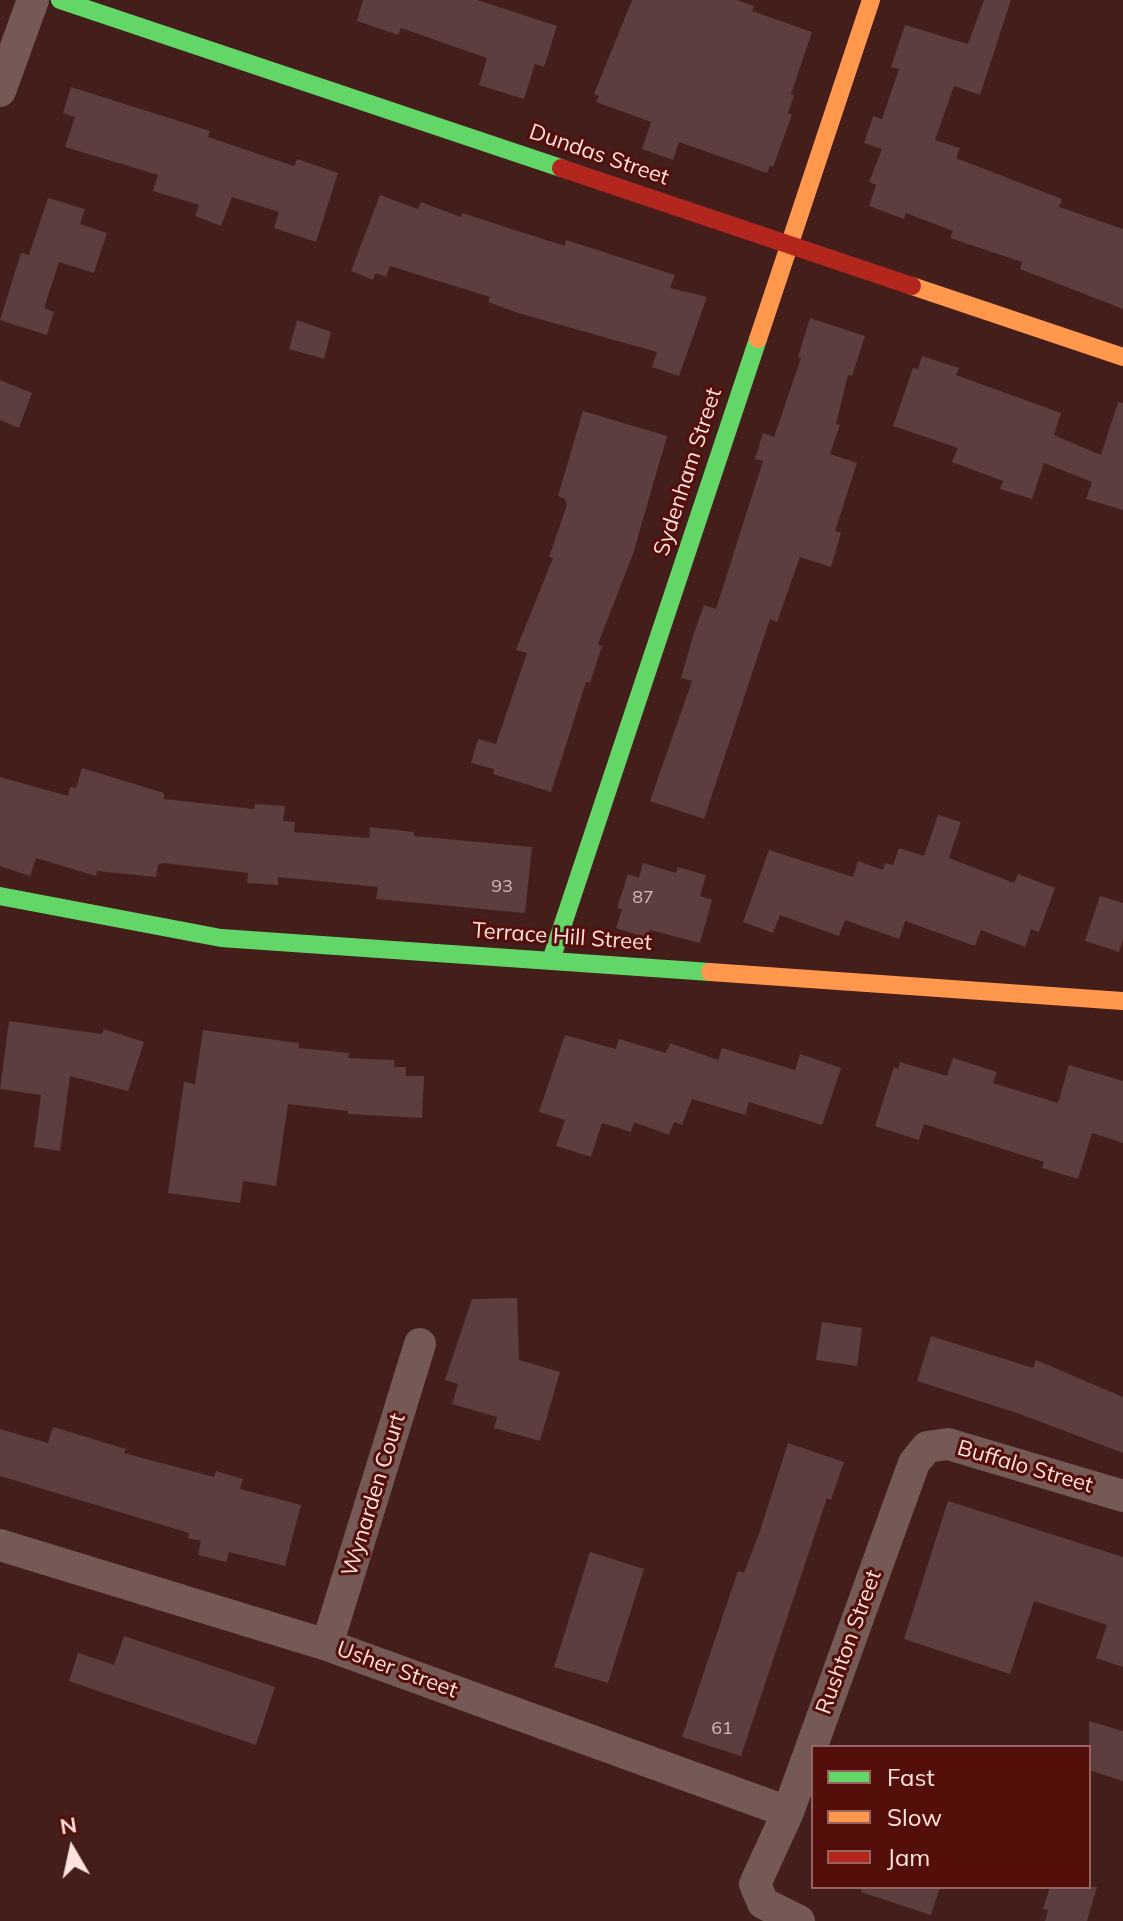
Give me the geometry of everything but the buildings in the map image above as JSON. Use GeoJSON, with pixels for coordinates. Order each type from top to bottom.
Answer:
{"type":"FeatureCollection","features":[{"type":"Feature","properties":{"kind":"street"},"geometry":{"type":"LineString","coordinates":[[0,91],[33,0]]}},
{"type":"Feature","properties":{"kind":"street","name":"Sydenham Street"},"geometry":{"type":"LineString","coordinates":[[551,960],[871,0]]}},
{"type":"Feature","properties":{"kind":"street","name":"Dundas Street"},"geometry":{"type":"LineString","coordinates":[[73,2],[1123,357]]}},
{"type":"Feature","properties":{"kind":"street","name":"Terrace Hill Street"},"geometry":{"type":"LineString","coordinates":[[0,896],[221,938],[1123,1001]]}},
{"type":"Feature","properties":{"kind":"street","name":"Wynarden Court"},"geometry":{"type":"LineString","coordinates":[[327,1645],[420,1344]]}},
{"type":"Feature","properties":{"kind":"street","name":"Buffalo Street"},"geometry":{"type":"LineString","coordinates":[[927,1447],[948,1444],[1123,1496]]}},
{"type":"Feature","properties":{"kind":"street","name":"Rushton Street"},"geometry":{"type":"LineString","coordinates":[[812,1745],[914,1463],[927,1447]]}},
{"type":"Feature","properties":{"kind":"street","name":"Usher Street"},"geometry":{"type":"LineString","coordinates":[[0,1545],[327,1645],[788,1812]]}},
{"type":"Feature","properties":{"kind":"street","name":"Rushton Street"},"geometry":{"type":"LineString","coordinates":[[799,1921],[763,1903],[755,1884],[788,1812],[811,1748]]}},
{"type":"Feature","properties":{"kind":"traffic: fast"},"geometry":{"type":"LineString","coordinates":[[60,0],[561,168]]}},
{"type":"Feature","properties":{"kind":"traffic: fast"},"geometry":{"type":"LineString","coordinates":[[551,960],[758,339]]}},
{"type":"Feature","properties":{"kind":"traffic: fast"},"geometry":{"type":"LineString","coordinates":[[0,896],[221,938],[710,972]]}},
{"type":"Feature","properties":{"kind":"traffic: slow"},"geometry":{"type":"LineString","coordinates":[[758,339],[871,0]]}},
{"type":"Feature","properties":{"kind":"traffic: slow"},"geometry":{"type":"LineString","coordinates":[[912,286],[1123,357]]}},
{"type":"Feature","properties":{"kind":"traffic: slow"},"geometry":{"type":"LineString","coordinates":[[710,972],[1123,1001]]}},
{"type":"Feature","properties":{"kind":"traffic: jam"},"geometry":{"type":"LineString","coordinates":[[561,168],[912,286]]}}]}
